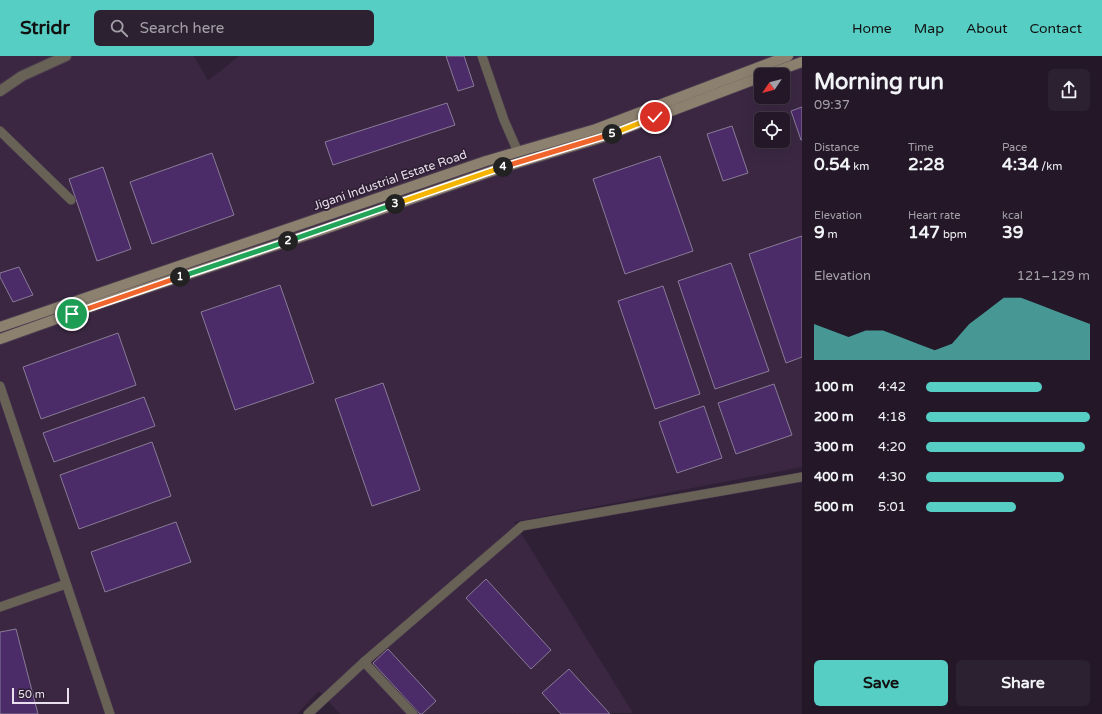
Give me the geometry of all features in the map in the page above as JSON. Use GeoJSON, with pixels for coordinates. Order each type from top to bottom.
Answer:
{"type":"FeatureCollection","features":[{"type":"Feature","properties":{"kind":"main road","name":"Jigani Industrial Estate Road"},"geometry":{"type":"LineString","coordinates":[[0,327],[486,161],[596,129],[788,56]]}},
{"type":"Feature","properties":{"kind":"main road"},"geometry":{"type":"LineString","coordinates":[[785,68],[802,62]]}},
{"type":"Feature","properties":{"kind":"main road","name":"Jigani Industrial Estate Road"},"geometry":{"type":"LineString","coordinates":[[0,339],[100,303],[312,233],[500,168],[600,138],[754,80]]}},
{"type":"Feature","properties":{"kind":"street"},"geometry":{"type":"LineString","coordinates":[[0,91],[22,76],[66,56]]}},
{"type":"Feature","properties":{"kind":"street"},"geometry":{"type":"LineString","coordinates":[[482,56],[504,120],[518,152]]}},
{"type":"Feature","properties":{"kind":"street"},"geometry":{"type":"LineString","coordinates":[[0,131],[71,200]]}},
{"type":"Feature","properties":{"kind":"street"},"geometry":{"type":"LineString","coordinates":[[0,386],[110,714]]}},
{"type":"Feature","properties":{"kind":"street"},"geometry":{"type":"LineString","coordinates":[[308,714],[364,662],[522,526],[802,477]]}},
{"type":"Feature","properties":{"kind":"street"},"geometry":{"type":"LineString","coordinates":[[0,607],[66,584]]}},
{"type":"Feature","properties":{"kind":"street"},"geometry":{"type":"LineString","coordinates":[[364,662],[413,714]]}},
{"type":"Feature","properties":{"kind":"shaded area"},"geometry":{"type":"Polygon","coordinates":[[[0,56],[194,56],[208,81],[239,56],[802,56],[802,467],[514,522],[633,713],[340,714],[319,691],[297,714],[0,714],[0,56]]]}},
{"type":"Feature","properties":{"kind":"building"},"geometry":{"type":"Polygon","coordinates":[[[446,56],[464,56],[474,86],[458,91],[446,56]]]}},
{"type":"Feature","properties":{"kind":"building"},"geometry":{"type":"Polygon","coordinates":[[[447,103],[455,125],[333,165],[325,142],[447,103]]]}},
{"type":"Feature","properties":{"kind":"building"},"geometry":{"type":"Polygon","coordinates":[[[802,107],[802,140],[801,140],[791,111],[802,107]]]}},
{"type":"Feature","properties":{"kind":"building"},"geometry":{"type":"Polygon","coordinates":[[[732,126],[748,173],[723,181],[707,134],[732,126]]]}},
{"type":"Feature","properties":{"kind":"building"},"geometry":{"type":"Polygon","coordinates":[[[212,153],[234,215],[152,244],[130,182],[212,153]]]}},
{"type":"Feature","properties":{"kind":"building"},"geometry":{"type":"Polygon","coordinates":[[[660,156],[693,251],[625,274],[593,179],[660,156]]]}},
{"type":"Feature","properties":{"kind":"building"},"geometry":{"type":"Polygon","coordinates":[[[103,167],[131,249],[97,261],[69,179],[103,167]]]}},
{"type":"Feature","properties":{"kind":"building"},"geometry":{"type":"Polygon","coordinates":[[[802,236],[802,357],[786,363],[749,254],[802,236]]]}},
{"type":"Feature","properties":{"kind":"building"},"geometry":{"type":"Polygon","coordinates":[[[731,263],[769,371],[715,389],[678,281],[731,263]]]}},
{"type":"Feature","properties":{"kind":"building"},"geometry":{"type":"Polygon","coordinates":[[[19,267],[33,295],[13,302],[0,277],[0,273],[19,267]]]}},
{"type":"Feature","properties":{"kind":"building"},"geometry":{"type":"Polygon","coordinates":[[[280,285],[314,383],[235,410],[201,312],[280,285]]]}},
{"type":"Feature","properties":{"kind":"building"},"geometry":{"type":"Polygon","coordinates":[[[663,286],[700,394],[655,409],[618,301],[663,286]]]}},
{"type":"Feature","properties":{"kind":"building"},"geometry":{"type":"Polygon","coordinates":[[[118,333],[136,385],[41,419],[23,367],[118,333]]]}},
{"type":"Feature","properties":{"kind":"building"},"geometry":{"type":"Polygon","coordinates":[[[383,383],[420,490],[372,506],[335,399],[383,383]]]}},
{"type":"Feature","properties":{"kind":"building"},"geometry":{"type":"Polygon","coordinates":[[[774,384],[792,435],[736,454],[718,403],[774,384]]]}},
{"type":"Feature","properties":{"kind":"building"},"geometry":{"type":"Polygon","coordinates":[[[144,397],[155,426],[54,462],[43,433],[144,397]]]}},
{"type":"Feature","properties":{"kind":"building"},"geometry":{"type":"Polygon","coordinates":[[[704,406],[722,458],[677,473],[659,422],[704,406]]]}},
{"type":"Feature","properties":{"kind":"building"},"geometry":{"type":"Polygon","coordinates":[[[152,442],[171,496],[79,529],[60,475],[152,442]]]}},
{"type":"Feature","properties":{"kind":"building"},"geometry":{"type":"Polygon","coordinates":[[[176,522],[191,562],[105,592],[91,552],[176,522]]]}},
{"type":"Feature","properties":{"kind":"building"},"geometry":{"type":"Polygon","coordinates":[[[486,579],[551,650],[531,669],[466,598],[486,579]]]}},
{"type":"Feature","properties":{"kind":"building"},"geometry":{"type":"Polygon","coordinates":[[[16,629],[38,714],[0,714],[0,632],[16,629]]]}},
{"type":"Feature","properties":{"kind":"building"},"geometry":{"type":"Polygon","coordinates":[[[388,649],[436,701],[422,714],[420,714],[373,663],[388,649]]]}},
{"type":"Feature","properties":{"kind":"building"},"geometry":{"type":"Polygon","coordinates":[[[569,669],[610,714],[561,714],[542,693],[569,669]]]}},
{"type":"Feature","properties":{"kind":"route"},"geometry":{"type":"LineString","coordinates":[[72,314],[100,303],[167,282],[500,168],[600,138],[655,117]]}}]}
